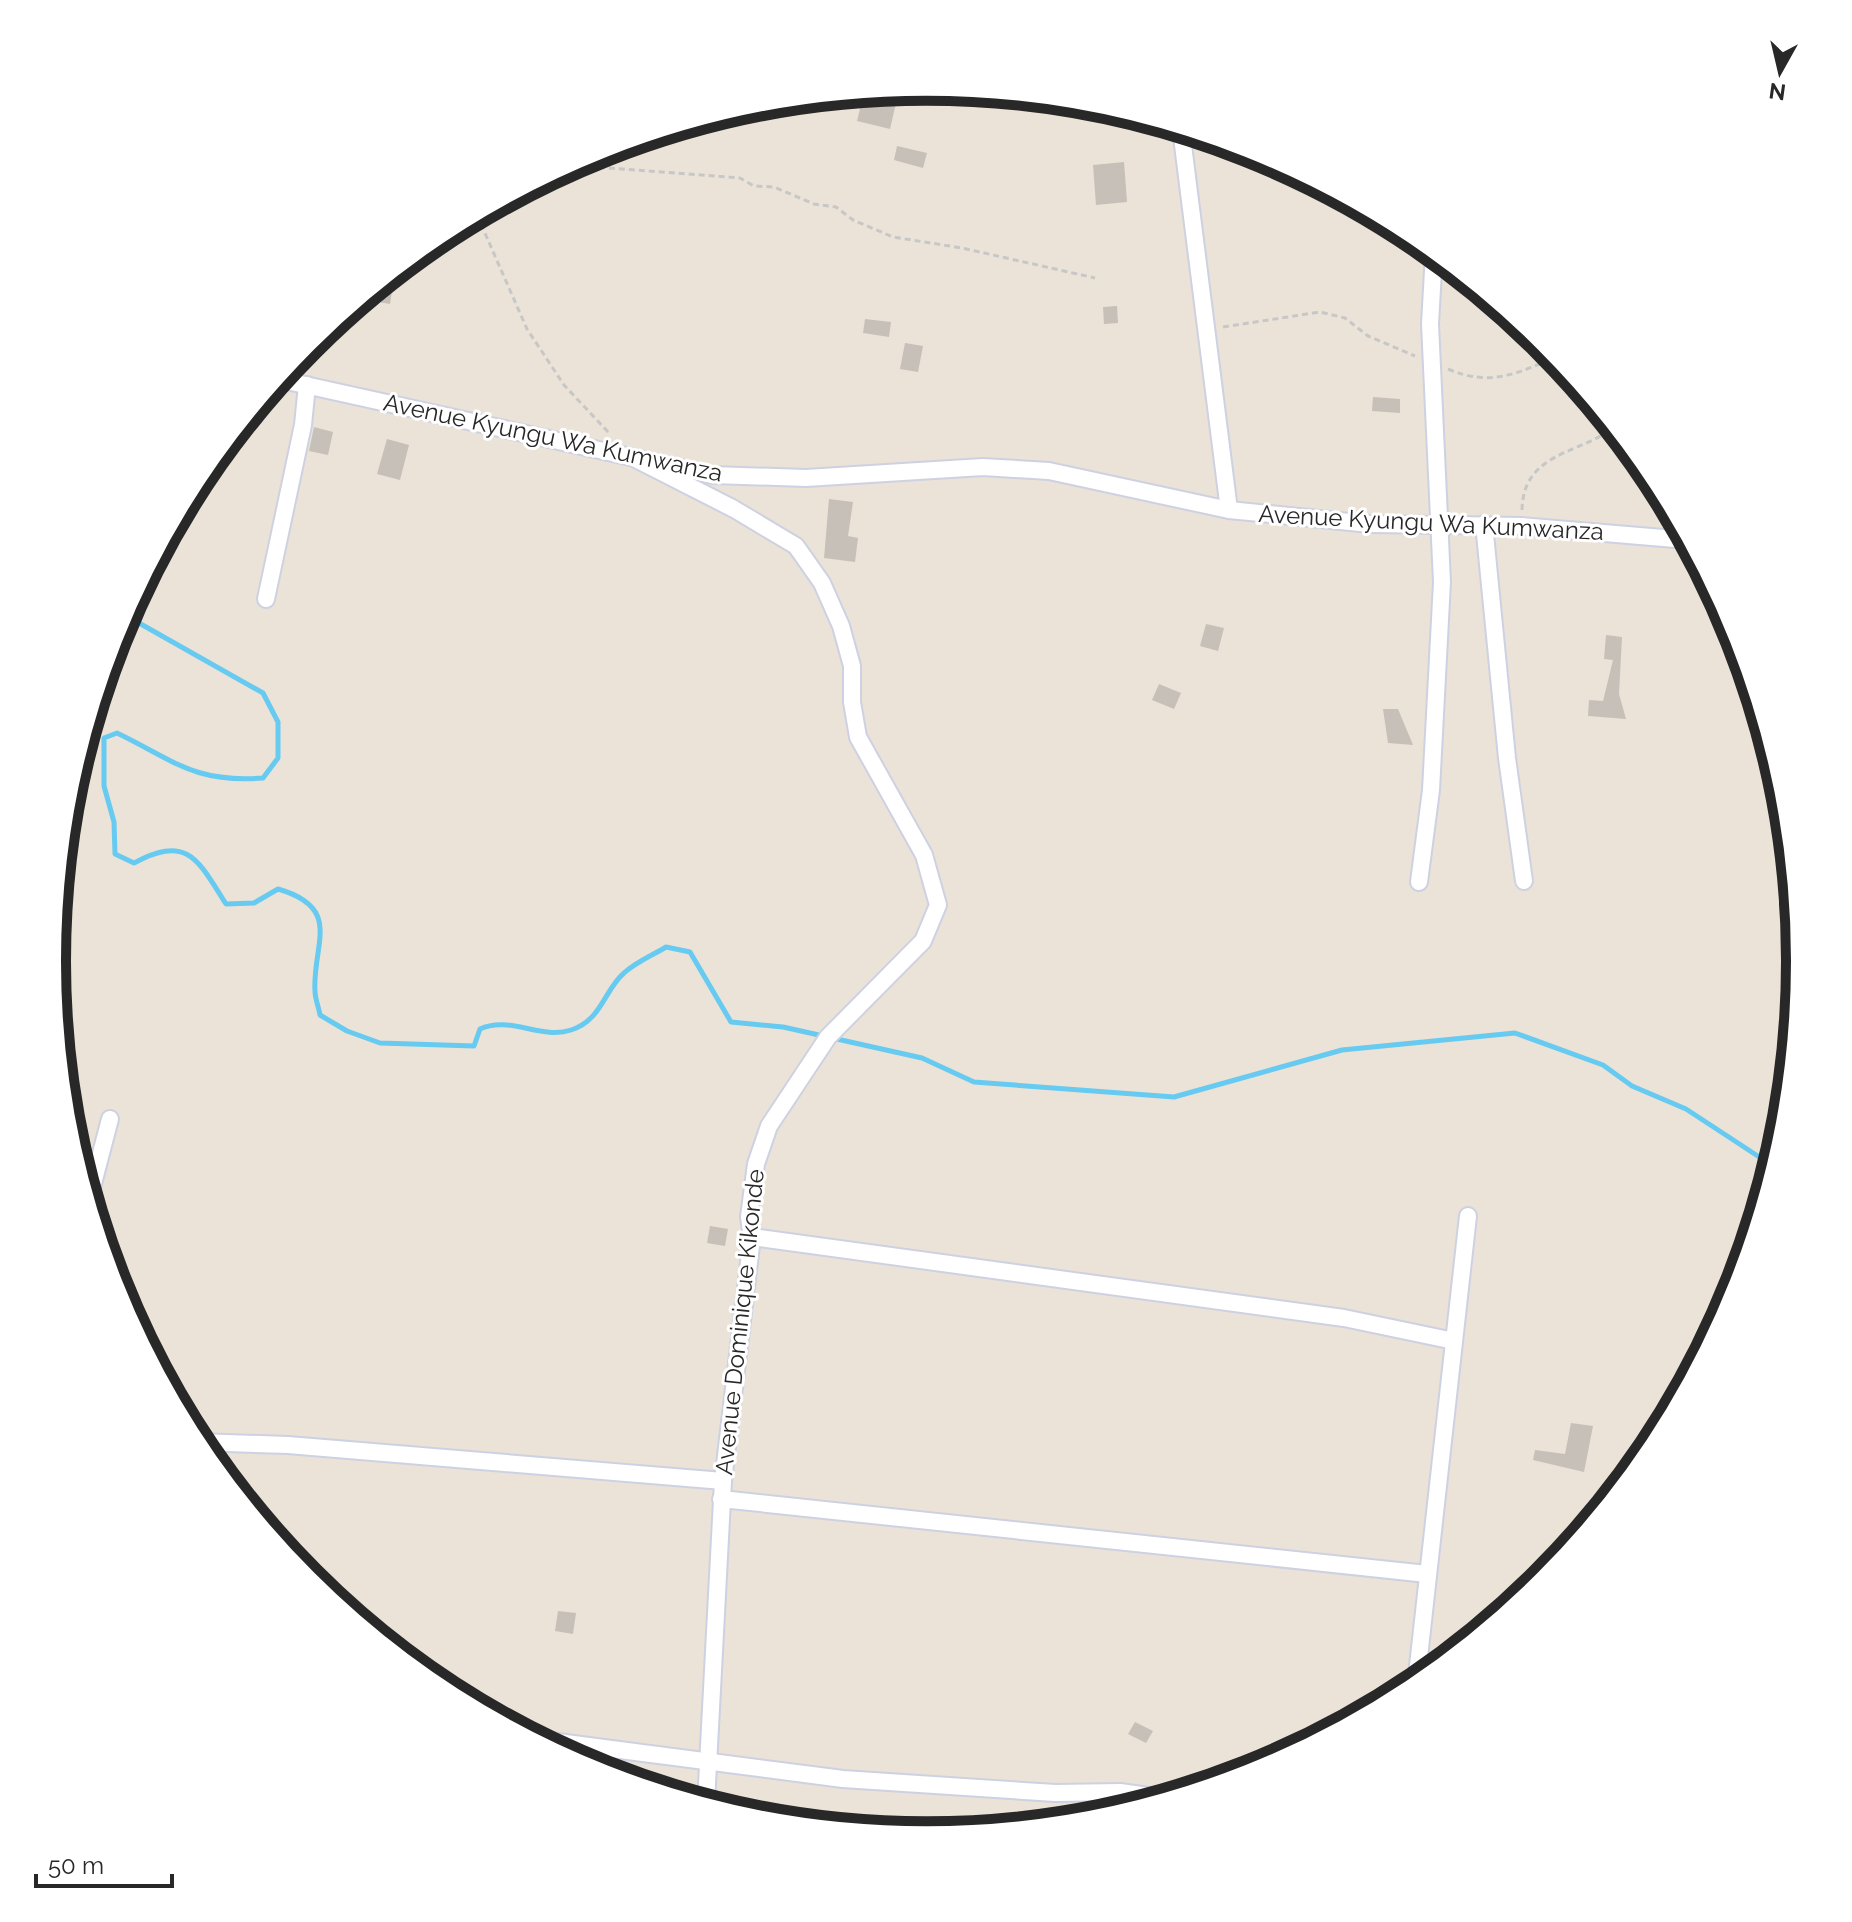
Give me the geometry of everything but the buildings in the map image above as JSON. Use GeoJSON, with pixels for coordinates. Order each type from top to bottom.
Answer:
{"type":"FeatureCollection","features":[{"type":"Feature","properties":{"kind":"street"},"geometry":{"type":"LineString","coordinates":[[1183,141],[1229,510]]}},
{"type":"Feature","properties":{"kind":"street"},"geometry":{"type":"LineString","coordinates":[[1419,882],[1432,779],[1442,582],[1433,364],[1434,267]]}},
{"type":"Feature","properties":{"kind":"street","name":"Avenue Kyungu Wa Kumwanza"},"geometry":{"type":"LineString","coordinates":[[291,382],[712,475],[757,479],[983,467],[1049,471],[1229,510],[1370,524],[1484,524],[1675,539]]}},
{"type":"Feature","properties":{"kind":"street"},"geometry":{"type":"LineString","coordinates":[[266,599],[303,425],[307,385]]}},
{"type":"Feature","properties":{"kind":"street","name":"Avenue Dominique Kikonde"},"geometry":{"type":"LineString","coordinates":[[632,457],[734,509],[796,546],[822,583],[841,626],[852,666],[852,702],[858,737],[924,855],[938,905],[923,941],[828,1037],[769,1126],[756,1164],[749,1217],[752,1237],[721,1499],[706,1793]]}},
{"type":"Feature","properties":{"kind":"street"},"geometry":{"type":"LineString","coordinates":[[1484,524],[1507,758],[1524,881]]}},
{"type":"Feature","properties":{"kind":"street"},"geometry":{"type":"LineString","coordinates":[[94,1180],[110,1119]]}},
{"type":"Feature","properties":{"kind":"street"},"geometry":{"type":"LineString","coordinates":[[1418,1666],[1468,1216]]}},
{"type":"Feature","properties":{"kind":"street"},"geometry":{"type":"LineString","coordinates":[[752,1237],[1344,1318],[1454,1341]]}},
{"type":"Feature","properties":{"kind":"street"},"geometry":{"type":"LineString","coordinates":[[214,1443],[288,1445],[723,1481]]}},
{"type":"Feature","properties":{"kind":"street"},"geometry":{"type":"LineString","coordinates":[[721,1499],[1427,1574]]}},
{"type":"Feature","properties":{"kind":"street"},"geometry":{"type":"LineString","coordinates":[[571,1744],[858,1781],[1055,1793],[1138,1794]]}},
{"type":"Feature","properties":{"kind":"path"},"geometry":{"type":"LineString","coordinates":[[595,167],[740,178],[754,186],[774,187],[814,204],[836,207],[853,220],[893,237],[962,248],[1095,278]]}},
{"type":"Feature","properties":{"kind":"path"},"geometry":{"type":"LineString","coordinates":[[481,225],[527,329],[564,385],[632,457]]}},
{"type":"Feature","properties":{"kind":"path"},"geometry":{"type":"LineString","coordinates":[[1208,331],[1320,312],[1345,318],[1368,336],[1474,380],[1525,371],[1543,363]]}},
{"type":"Feature","properties":{"kind":"path"},"geometry":{"type":"LineString","coordinates":[[1522,526],[1523,489],[1533,473],[1576,445],[1604,432]]}},
{"type":"Feature","properties":{"kind":"waterway"},"geometry":{"type":"LineString","coordinates":[[134,625],[139,623],[263,693],[278,722],[278,758],[263,778],[219,777],[186,768],[117,733],[104,738],[104,786],[114,822],[115,854],[134,863],[167,851],[190,856],[226,904],[254,903],[278,889],[311,906],[318,917],[320,930],[315,974],[320,1015],[347,1031],[380,1043],[474,1046],[480,1029],[491,1025],[548,1032],[571,1030],[590,1019],[624,973],[666,947],[690,952],[731,1022],[783,1027],[922,1058],[974,1082],[1174,1097],[1342,1050],[1515,1033],[1603,1065],[1632,1086],[1686,1109],[1762,1159]]}}]}
